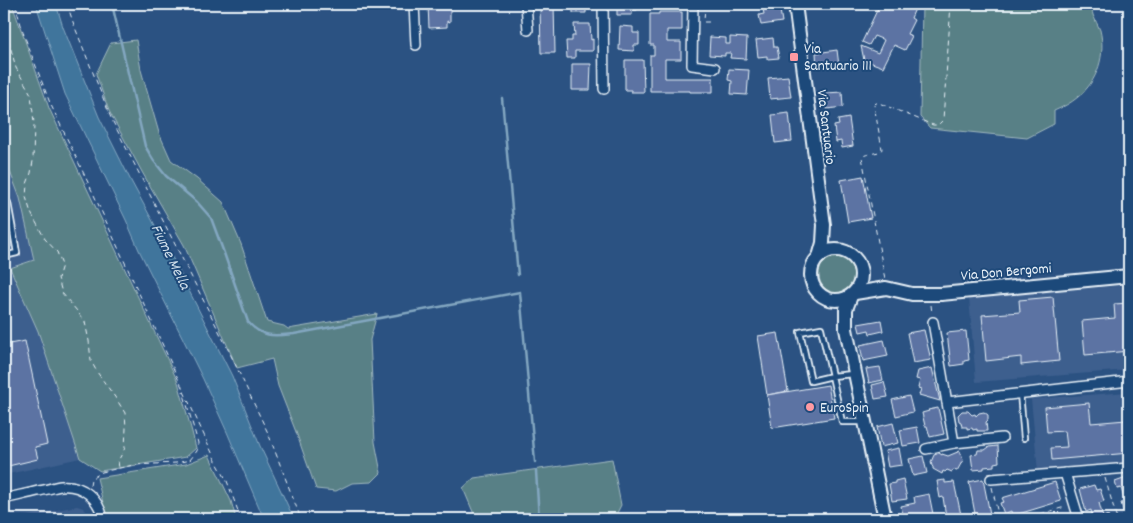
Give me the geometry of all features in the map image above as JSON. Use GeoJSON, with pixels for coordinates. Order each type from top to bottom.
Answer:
{"type":"FeatureCollection","features":[{"type":"Feature","properties":{"kind":"street"},"geometry":{"type":"LineString","coordinates":[[414,4],[416,45]]}},
{"type":"Feature","properties":{"kind":"street"},"geometry":{"type":"LineString","coordinates":[[526,4],[528,30]]}},
{"type":"Feature","properties":{"kind":"street"},"geometry":{"type":"LineString","coordinates":[[603,4],[604,89]]}},
{"type":"Feature","properties":{"kind":"street"},"geometry":{"type":"LineString","coordinates":[[693,4],[692,65],[715,68]]}},
{"type":"Feature","properties":{"kind":"street","name":"Via Santuario"},"geometry":{"type":"LineString","coordinates":[[795,4],[824,226],[823,243],[819,256]]}},
{"type":"Feature","properties":{"kind":"street","name":"Via Santuario"},"geometry":{"type":"LineString","coordinates":[[824,226],[840,250]]}},
{"type":"Feature","properties":{"kind":"street"},"geometry":{"type":"LineString","coordinates":[[846,329],[836,310],[819,294],[811,280],[811,271],[819,256],[833,250],[840,250],[849,254],[856,260],[860,268],[861,277],[859,285],[846,309],[846,329],[885,519]]}},
{"type":"Feature","properties":{"kind":"street","name":"Via Don Bergomi"},"geometry":{"type":"LineString","coordinates":[[860,268],[873,280],[912,294],[940,294],[1129,276]]}},
{"type":"Feature","properties":{"kind":"street","name":"Via Don Bergomi"},"geometry":{"type":"LineString","coordinates":[[853,294],[887,284]]}},
{"type":"Feature","properties":{"kind":"street"},"geometry":{"type":"LineString","coordinates":[[826,299],[843,300],[853,294]]}},
{"type":"Feature","properties":{"kind":"street"},"geometry":{"type":"LineString","coordinates":[[933,322],[954,443]]}},
{"type":"Feature","properties":{"kind":"street"},"geometry":{"type":"LineString","coordinates":[[947,402],[1129,381]]}},
{"type":"Feature","properties":{"kind":"street"},"geometry":{"type":"LineString","coordinates":[[926,449],[954,443],[1002,438]]}},
{"type":"Feature","properties":{"kind":"street"},"geometry":{"type":"LineString","coordinates":[[991,479],[1129,468]]}},
{"type":"Feature","properties":{"kind":"street"},"geometry":{"type":"LineString","coordinates":[[1065,473],[1079,519]]}},
{"type":"Feature","properties":{"kind":"street"},"geometry":{"type":"LineString","coordinates":[[4,499],[63,486],[78,488],[88,493],[96,502],[103,519]]}},
{"type":"Feature","properties":{"kind":"lane"},"geometry":{"type":"LineString","coordinates":[[4,204],[8,204],[17,253],[4,256]]}},
{"type":"Feature","properties":{"kind":"lane"},"geometry":{"type":"LineString","coordinates":[[855,373],[832,376],[811,381],[800,332],[821,328],[832,376],[842,422],[866,422]]}},
{"type":"Feature","properties":{"kind":"lane"},"geometry":{"type":"LineString","coordinates":[[1020,393],[1024,438]]}},
{"type":"Feature","properties":{"kind":"path"},"geometry":{"type":"LineString","coordinates":[[15,4],[24,35],[50,103],[214,457],[227,481],[241,519]]}},
{"type":"Feature","properties":{"kind":"path"},"geometry":{"type":"LineString","coordinates":[[67,4],[111,118],[268,433],[301,519]]}},
{"type":"Feature","properties":{"kind":"path"},"geometry":{"type":"LineString","coordinates":[[705,4],[704,22],[709,22]]}},
{"type":"Feature","properties":{"kind":"path"},"geometry":{"type":"LineString","coordinates":[[887,284],[862,158],[882,149],[874,105],[876,103],[934,125],[938,125],[944,120],[951,4]]}},
{"type":"Feature","properties":{"kind":"path"},"geometry":{"type":"LineString","coordinates":[[4,23],[16,68],[30,94],[34,123],[33,161],[26,196],[30,213],[45,239],[58,252],[62,265],[58,278],[62,293],[85,322],[91,361],[124,413],[126,428],[125,448],[118,460],[120,468]]}},
{"type":"Feature","properties":{"kind":"path"},"geometry":{"type":"LineString","coordinates":[[930,299],[933,322]]}},
{"type":"Feature","properties":{"kind":"path"},"geometry":{"type":"LineString","coordinates":[[88,493],[91,480],[102,472],[133,465],[176,463],[190,460],[197,451],[198,444],[182,386]]}},
{"type":"Feature","properties":{"kind":"path"},"geometry":{"type":"LineString","coordinates":[[1102,470],[1117,519]]}},
{"type":"Feature","properties":{"kind":"path"},"geometry":{"type":"LineString","coordinates":[[991,479],[999,519]]}},
{"type":"Feature","properties":{"kind":"path"},"geometry":{"type":"LineString","coordinates":[[1023,519],[1074,504]]}},
{"type":"Feature","properties":{"kind":"shaded area"},"geometry":{"type":"Polygon","coordinates":[[[36,4],[56,4],[63,27],[99,117],[232,376],[260,446],[294,519],[264,519],[203,379],[65,94],[36,4]]]}},
{"type":"Feature","properties":{"kind":"shaded area"},"geometry":{"type":"Polygon","coordinates":[[[4,156],[20,198],[34,260],[10,269],[38,331],[80,458],[4,475],[4,156]]]}},
{"type":"Feature","properties":{"kind":"shaded area"},"geometry":{"type":"Polygon","coordinates":[[[1129,285],[1129,370],[976,382],[969,298],[1129,285]]]}},
{"type":"Feature","properties":{"kind":"shaded area"},"geometry":{"type":"Polygon","coordinates":[[[1129,392],[1129,463],[1038,472],[1031,399],[1129,392]]]}},
{"type":"Feature","properties":{"kind":"shaded area"},"geometry":{"type":"Polygon","coordinates":[[[77,506],[83,508],[91,519],[12,519],[77,506]]]}},
{"type":"Feature","properties":{"kind":"green space"},"geometry":{"type":"Polygon","coordinates":[[[4,4],[12,4],[49,108],[178,382],[196,448],[186,457],[100,471],[80,458],[38,331],[10,268],[34,260],[20,198],[4,156],[4,4]]]}},
{"type":"Feature","properties":{"kind":"green space"},"geometry":{"type":"Polygon","coordinates":[[[922,4],[1065,4],[1081,6],[1082,4],[1092,4],[1093,14],[1102,39],[1099,66],[1085,91],[1073,101],[1054,111],[1054,124],[1027,138],[930,128],[920,117],[922,4]]]}},
{"type":"Feature","properties":{"kind":"green space"},"geometry":{"type":"Polygon","coordinates":[[[136,40],[141,70],[159,133],[171,160],[197,179],[223,202],[241,244],[267,322],[284,326],[288,329],[377,314],[370,340],[375,442],[381,473],[372,482],[352,483],[336,491],[316,489],[278,386],[272,359],[237,368],[184,245],[109,111],[96,74],[111,43],[136,40]]]}},
{"type":"Feature","properties":{"kind":"green space"},"geometry":{"type":"Polygon","coordinates":[[[838,256],[851,262],[857,275],[851,288],[838,294],[825,288],[819,275],[825,262],[838,256]]]}},
{"type":"Feature","properties":{"kind":"green space"},"geometry":{"type":"Polygon","coordinates":[[[209,455],[231,501],[236,519],[107,519],[97,478],[186,464],[209,455]]]}},
{"type":"Feature","properties":{"kind":"green space"},"geometry":{"type":"Polygon","coordinates":[[[612,459],[621,505],[614,519],[476,519],[463,488],[474,478],[612,459]]]}},
{"type":"Feature","properties":{"kind":"building"},"geometry":{"type":"Polygon","coordinates":[[[428,4],[450,4],[450,22],[447,21],[447,27],[429,28],[428,4]]]}},
{"type":"Feature","properties":{"kind":"building"},"geometry":{"type":"Polygon","coordinates":[[[540,4],[554,4],[555,53],[541,53],[540,4]]]}},
{"type":"Feature","properties":{"kind":"building"},"geometry":{"type":"Polygon","coordinates":[[[573,4],[590,4],[590,6],[586,6],[586,13],[573,13],[573,4]]]}},
{"type":"Feature","properties":{"kind":"building"},"geometry":{"type":"Polygon","coordinates":[[[617,4],[637,4],[637,10],[632,10],[632,15],[617,15],[617,4]]]}},
{"type":"Feature","properties":{"kind":"building"},"geometry":{"type":"Polygon","coordinates":[[[762,4],[782,4],[782,10],[780,10],[782,22],[761,25],[759,15],[764,14],[762,4]]]}},
{"type":"Feature","properties":{"kind":"building"},"geometry":{"type":"Polygon","coordinates":[[[880,4],[917,4],[911,18],[914,20],[907,34],[912,36],[905,50],[894,45],[883,67],[864,60],[861,46],[878,53],[884,40],[874,36],[869,45],[862,42],[880,4]]]}},
{"type":"Feature","properties":{"kind":"building"},"geometry":{"type":"Polygon","coordinates":[[[659,12],[682,12],[682,30],[667,30],[667,42],[681,42],[681,59],[665,59],[665,78],[713,78],[713,92],[650,91],[650,55],[654,55],[654,45],[650,45],[650,14],[659,14],[659,12]]]}},
{"type":"Feature","properties":{"kind":"building"},"geometry":{"type":"Polygon","coordinates":[[[574,24],[590,24],[593,51],[575,51],[575,58],[567,58],[566,41],[572,41],[572,36],[575,36],[574,24]]]}},
{"type":"Feature","properties":{"kind":"building"},"geometry":{"type":"Polygon","coordinates":[[[620,26],[633,27],[633,33],[639,33],[639,45],[634,45],[634,51],[619,50],[620,26]]]}},
{"type":"Feature","properties":{"kind":"building"},"geometry":{"type":"Polygon","coordinates":[[[710,37],[726,38],[726,44],[730,44],[730,37],[747,38],[746,59],[730,58],[731,53],[725,53],[725,56],[709,55],[710,37]]]}},
{"type":"Feature","properties":{"kind":"building"},"geometry":{"type":"Polygon","coordinates":[[[773,38],[774,47],[777,47],[779,58],[767,59],[767,56],[758,57],[756,40],[773,38]]]}},
{"type":"Feature","properties":{"kind":"building"},"geometry":{"type":"Polygon","coordinates":[[[837,50],[839,66],[817,68],[816,53],[837,50]]]}},
{"type":"Feature","properties":{"kind":"building"},"geometry":{"type":"Polygon","coordinates":[[[625,60],[643,60],[644,92],[625,90],[625,60]]]}},
{"type":"Feature","properties":{"kind":"building"},"geometry":{"type":"Polygon","coordinates":[[[572,64],[591,64],[590,90],[572,90],[572,64]]]}},
{"type":"Feature","properties":{"kind":"building"},"geometry":{"type":"Polygon","coordinates":[[[729,69],[749,70],[747,95],[731,94],[732,81],[728,80],[729,69]]]}},
{"type":"Feature","properties":{"kind":"building"},"geometry":{"type":"Polygon","coordinates":[[[788,76],[791,97],[770,99],[768,78],[788,76]]]}},
{"type":"Feature","properties":{"kind":"building"},"geometry":{"type":"Polygon","coordinates":[[[842,92],[843,107],[827,109],[826,93],[842,92]]]}},
{"type":"Feature","properties":{"kind":"building"},"geometry":{"type":"Polygon","coordinates":[[[789,113],[792,141],[775,143],[772,115],[789,113]]]}},
{"type":"Feature","properties":{"kind":"building"},"geometry":{"type":"Polygon","coordinates":[[[849,118],[853,146],[842,148],[841,141],[836,142],[834,126],[839,125],[838,120],[849,118]]]}},
{"type":"Feature","properties":{"kind":"building"},"geometry":{"type":"Polygon","coordinates":[[[863,176],[871,218],[848,222],[841,180],[863,176]]]}},
{"type":"Feature","properties":{"kind":"building"},"geometry":{"type":"Polygon","coordinates":[[[4,215],[11,247],[4,249],[4,215]]]}},
{"type":"Feature","properties":{"kind":"building"},"geometry":{"type":"Polygon","coordinates":[[[1053,297],[1059,361],[1021,365],[1021,357],[986,361],[982,315],[1020,312],[1019,300],[1053,297]]]}},
{"type":"Feature","properties":{"kind":"building"},"geometry":{"type":"Polygon","coordinates":[[[1129,303],[1129,351],[1085,355],[1082,321],[1115,318],[1114,304],[1129,303]]]}},
{"type":"Feature","properties":{"kind":"building"},"geometry":{"type":"Polygon","coordinates":[[[881,320],[883,331],[870,334],[869,330],[860,332],[858,324],[881,320]]]}},
{"type":"Feature","properties":{"kind":"building"},"geometry":{"type":"Polygon","coordinates":[[[924,330],[931,360],[913,363],[907,333],[924,330]]]}},
{"type":"Feature","properties":{"kind":"building"},"geometry":{"type":"Polygon","coordinates":[[[966,331],[969,360],[964,361],[964,364],[951,366],[947,333],[966,331]]]}},
{"type":"Feature","properties":{"kind":"building"},"geometry":{"type":"Polygon","coordinates":[[[778,333],[788,391],[767,395],[758,336],[778,333]]]}},
{"type":"Feature","properties":{"kind":"building"},"geometry":{"type":"Polygon","coordinates":[[[884,340],[888,356],[863,361],[860,345],[884,340]]]}},
{"type":"Feature","properties":{"kind":"building"},"geometry":{"type":"Polygon","coordinates":[[[25,341],[47,444],[35,447],[38,459],[4,467],[4,345],[25,341]]]}},
{"type":"Feature","properties":{"kind":"building"},"geometry":{"type":"Polygon","coordinates":[[[880,367],[883,380],[869,383],[866,369],[880,367]]]}},
{"type":"Feature","properties":{"kind":"building"},"geometry":{"type":"Polygon","coordinates":[[[932,368],[940,401],[919,395],[921,389],[918,388],[920,380],[916,379],[918,371],[932,368]]]}},
{"type":"Feature","properties":{"kind":"building"},"geometry":{"type":"Polygon","coordinates":[[[884,382],[888,397],[875,399],[872,385],[884,382]]]}},
{"type":"Feature","properties":{"kind":"building"},"geometry":{"type":"Polygon","coordinates":[[[828,385],[834,418],[772,428],[767,395],[828,385]]]}},
{"type":"Feature","properties":{"kind":"building"},"geometry":{"type":"Polygon","coordinates":[[[909,396],[913,412],[896,416],[892,400],[909,396]]]}},
{"type":"Feature","properties":{"kind":"building"},"geometry":{"type":"Polygon","coordinates":[[[1089,403],[1091,423],[1126,420],[1125,404],[1129,404],[1129,453],[1052,460],[1051,448],[1067,447],[1065,431],[1047,432],[1045,407],[1089,403]]]}},
{"type":"Feature","properties":{"kind":"building"},"geometry":{"type":"Polygon","coordinates":[[[938,408],[944,434],[930,437],[922,413],[938,408]]]}},
{"type":"Feature","properties":{"kind":"building"},"geometry":{"type":"Polygon","coordinates":[[[962,411],[968,411],[976,416],[984,412],[988,415],[986,422],[987,431],[977,431],[977,429],[973,430],[972,428],[962,427],[958,415],[962,411]]]}},
{"type":"Feature","properties":{"kind":"building"},"geometry":{"type":"Polygon","coordinates":[[[893,423],[898,443],[881,447],[877,427],[893,423]]]}},
{"type":"Feature","properties":{"kind":"building"},"geometry":{"type":"Polygon","coordinates":[[[917,427],[920,443],[903,446],[900,430],[917,427]]]}},
{"type":"Feature","properties":{"kind":"building"},"geometry":{"type":"Polygon","coordinates":[[[998,446],[999,462],[994,463],[994,466],[973,470],[971,455],[977,454],[978,450],[998,446]]]}},
{"type":"Feature","properties":{"kind":"building"},"geometry":{"type":"Polygon","coordinates":[[[899,448],[902,465],[888,467],[885,451],[899,448]]]}},
{"type":"Feature","properties":{"kind":"building"},"geometry":{"type":"Polygon","coordinates":[[[960,451],[963,460],[957,471],[947,470],[943,471],[942,474],[933,469],[931,462],[934,455],[939,453],[948,456],[960,451]]]}},
{"type":"Feature","properties":{"kind":"building"},"geometry":{"type":"Polygon","coordinates":[[[923,456],[927,473],[913,476],[909,459],[923,456]]]}},
{"type":"Feature","properties":{"kind":"building"},"geometry":{"type":"Polygon","coordinates":[[[1129,477],[1129,518],[1128,514],[1125,515],[1121,503],[1125,502],[1121,488],[1117,489],[1115,482],[1129,477]]]}},
{"type":"Feature","properties":{"kind":"building"},"geometry":{"type":"Polygon","coordinates":[[[903,479],[907,499],[892,501],[889,484],[903,479]]]}},
{"type":"Feature","properties":{"kind":"building"},"geometry":{"type":"Polygon","coordinates":[[[983,479],[991,519],[976,519],[969,482],[983,479]]]}},
{"type":"Feature","properties":{"kind":"building"},"geometry":{"type":"Polygon","coordinates":[[[945,480],[945,483],[954,482],[961,515],[946,517],[943,497],[940,498],[937,481],[945,480]]]}},
{"type":"Feature","properties":{"kind":"building"},"geometry":{"type":"Polygon","coordinates":[[[1055,482],[1061,501],[1012,516],[1011,511],[1004,514],[1000,503],[1004,502],[1002,498],[1055,482]]]}},
{"type":"Feature","properties":{"kind":"building"},"geometry":{"type":"Polygon","coordinates":[[[1094,485],[1096,490],[1100,489],[1104,501],[1099,503],[1103,517],[1108,515],[1109,519],[1090,519],[1089,517],[1092,516],[1091,510],[1086,512],[1080,489],[1094,485]]]}},
{"type":"Feature","properties":{"kind":"building"},"geometry":{"type":"Polygon","coordinates":[[[929,494],[934,519],[919,519],[918,517],[904,519],[901,506],[915,503],[914,497],[929,494]]]}},
{"type":"Feature","properties":{"kind":"building"},"geometry":{"type":"Polygon","coordinates":[[[1064,514],[1065,519],[1046,519],[1064,514]]]}},
{"type":"Feature","properties":{"kind":"waterway"},"geometry":{"type":"LineString","coordinates":[[112,4],[145,146],[166,176],[197,202],[211,218],[248,322],[258,331],[269,335],[294,334],[520,292],[535,462]]}},
{"type":"Feature","properties":{"kind":"waterway"},"geometry":{"type":"LineString","coordinates":[[502,98],[518,275]]}},
{"type":"Feature","properties":{"kind":"waterway"},"geometry":{"type":"LineString","coordinates":[[536,471],[539,519]]}},
{"type":"Feature","properties":{"kind":"place","name":"Via Santuario 111"},"geometry":{"type":"Point","coordinates":[794,57]}},
{"type":"Feature","properties":{"kind":"place","name":"EuroSpin"},"geometry":{"type":"Point","coordinates":[810,407]}},
{"type":"Feature","properties":{"kind":"water label","name":"Fiume Mella"},"geometry":{"type":"Point","coordinates":[172,256]}}]}
